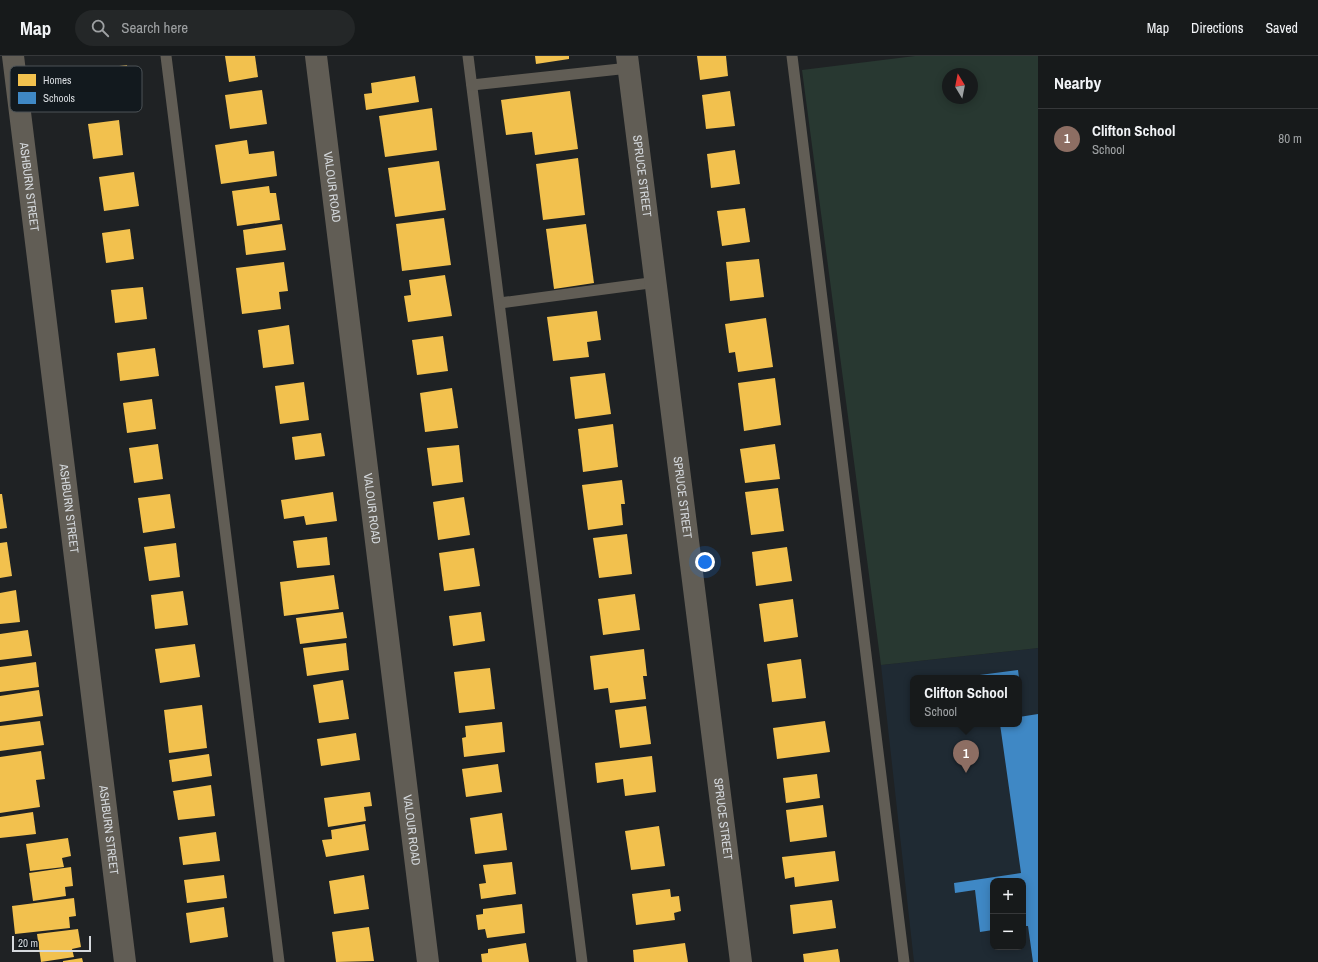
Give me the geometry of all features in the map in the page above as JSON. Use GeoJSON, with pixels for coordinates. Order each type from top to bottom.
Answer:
{"type":"FeatureCollection","features":[{"type":"Feature","properties":{"kind":"street","name":"ASHBURN STREET"},"geometry":{"type":"LineString","coordinates":[[12,56],[13,66]]}},
{"type":"Feature","properties":{"kind":"street","name":"VALOUR ROAD"},"geometry":{"type":"LineString","coordinates":[[316,56],[428,962]]}},
{"type":"Feature","properties":{"kind":"street","name":"SPRUCE STREET"},"geometry":{"type":"LineString","coordinates":[[628,62],[657,282],[741,962]]}},
{"type":"Feature","properties":{"kind":"street","name":"ASHBURN STREET"},"geometry":{"type":"LineString","coordinates":[[19,112],[125,962]]}},
{"type":"Feature","properties":{"kind":"lane"},"geometry":{"type":"LineString","coordinates":[[166,56],[279,962]]}},
{"type":"Feature","properties":{"kind":"lane"},"geometry":{"type":"LineString","coordinates":[[468,56],[582,962]]}},
{"type":"Feature","properties":{"kind":"lane"},"geometry":{"type":"LineString","coordinates":[[792,56],[904,962]]}},
{"type":"Feature","properties":{"kind":"lane"},"geometry":{"type":"LineString","coordinates":[[472,85],[628,62]]}},
{"type":"Feature","properties":{"kind":"lane"},"geometry":{"type":"LineString","coordinates":[[500,303],[657,282]]}},
{"type":"Feature","properties":{"kind":"shaded area"},"geometry":{"type":"Polygon","coordinates":[[[1038,648],[1038,962],[914,962],[881,665],[1038,648]]]}},
{"type":"Feature","properties":{"kind":"green space"},"geometry":{"type":"Polygon","coordinates":[[[915,56],[1038,56],[1038,648],[881,665],[802,70],[915,56]]]}},
{"type":"Feature","properties":{"kind":"building: Homes"},"geometry":{"type":"Polygon","coordinates":[[[225,56],[255,56],[258,77],[229,82],[225,56]]]}},
{"type":"Feature","properties":{"kind":"building: Homes"},"geometry":{"type":"Polygon","coordinates":[[[535,56],[569,56],[569,59],[536,64],[535,56]]]}},
{"type":"Feature","properties":{"kind":"building: Homes"},"geometry":{"type":"Polygon","coordinates":[[[697,56],[726,56],[728,76],[700,80],[697,56]]]}},
{"type":"Feature","properties":{"kind":"building: Homes"},"geometry":{"type":"Polygon","coordinates":[[[415,76],[419,102],[366,110],[364,94],[372,93],[371,83],[415,76]]]}},
{"type":"Feature","properties":{"kind":"building: Homes"},"geometry":{"type":"Polygon","coordinates":[[[262,90],[267,124],[230,129],[225,95],[262,90]]]}},
{"type":"Feature","properties":{"kind":"building: Homes"},"geometry":{"type":"Polygon","coordinates":[[[570,91],[578,149],[535,155],[532,132],[506,135],[501,100],[570,91]]]}},
{"type":"Feature","properties":{"kind":"building: Homes"},"geometry":{"type":"Polygon","coordinates":[[[730,91],[735,126],[706,129],[702,95],[730,91]]]}},
{"type":"Feature","properties":{"kind":"building: Homes"},"geometry":{"type":"Polygon","coordinates":[[[432,108],[437,150],[385,157],[379,116],[432,108]]]}},
{"type":"Feature","properties":{"kind":"building: Homes"},"geometry":{"type":"Polygon","coordinates":[[[119,120],[123,155],[93,159],[88,124],[119,120]]]}},
{"type":"Feature","properties":{"kind":"building: Homes"},"geometry":{"type":"Polygon","coordinates":[[[247,140],[249,154],[274,151],[277,176],[221,184],[215,145],[247,140]]]}},
{"type":"Feature","properties":{"kind":"building: Homes"},"geometry":{"type":"Polygon","coordinates":[[[735,150],[740,184],[711,188],[707,154],[735,150]]]}},
{"type":"Feature","properties":{"kind":"building: Homes"},"geometry":{"type":"Polygon","coordinates":[[[578,158],[585,215],[543,220],[536,164],[578,158]]]}},
{"type":"Feature","properties":{"kind":"building: Homes"},"geometry":{"type":"Polygon","coordinates":[[[439,161],[446,210],[395,217],[388,168],[439,161]]]}},
{"type":"Feature","properties":{"kind":"building: Homes"},"geometry":{"type":"Polygon","coordinates":[[[134,172],[139,206],[104,211],[99,177],[134,172]]]}},
{"type":"Feature","properties":{"kind":"building: Homes"},"geometry":{"type":"Polygon","coordinates":[[[269,186],[270,193],[276,193],[280,220],[237,226],[232,191],[269,186]]]}},
{"type":"Feature","properties":{"kind":"building: Homes"},"geometry":{"type":"Polygon","coordinates":[[[745,208],[750,242],[722,246],[717,211],[745,208]]]}},
{"type":"Feature","properties":{"kind":"building: Homes"},"geometry":{"type":"Polygon","coordinates":[[[444,218],[451,265],[402,271],[396,224],[444,218]]]}},
{"type":"Feature","properties":{"kind":"building: Homes"},"geometry":{"type":"Polygon","coordinates":[[[282,224],[286,250],[246,255],[243,230],[282,224]]]}},
{"type":"Feature","properties":{"kind":"building: Homes"},"geometry":{"type":"Polygon","coordinates":[[[586,224],[594,283],[554,289],[546,229],[586,224]]]}},
{"type":"Feature","properties":{"kind":"building: Homes"},"geometry":{"type":"Polygon","coordinates":[[[130,229],[134,259],[106,263],[102,233],[130,229]]]}},
{"type":"Feature","properties":{"kind":"building: Homes"},"geometry":{"type":"Polygon","coordinates":[[[759,259],[764,297],[730,301],[726,262],[759,259]]]}},
{"type":"Feature","properties":{"kind":"building: Homes"},"geometry":{"type":"Polygon","coordinates":[[[284,262],[288,291],[279,292],[281,309],[242,314],[236,268],[284,262]]]}},
{"type":"Feature","properties":{"kind":"building: Homes"},"geometry":{"type":"Polygon","coordinates":[[[445,275],[452,316],[408,322],[404,296],[411,295],[409,280],[445,275]]]}},
{"type":"Feature","properties":{"kind":"building: Homes"},"geometry":{"type":"Polygon","coordinates":[[[143,287],[147,319],[115,323],[111,290],[143,287]]]}},
{"type":"Feature","properties":{"kind":"building: Homes"},"geometry":{"type":"Polygon","coordinates":[[[597,311],[601,340],[587,342],[589,357],[553,361],[547,317],[597,311]]]}},
{"type":"Feature","properties":{"kind":"building: Homes"},"geometry":{"type":"Polygon","coordinates":[[[766,318],[773,367],[738,372],[735,352],[729,353],[725,324],[766,318]]]}},
{"type":"Feature","properties":{"kind":"building: Homes"},"geometry":{"type":"Polygon","coordinates":[[[289,325],[294,364],[263,368],[258,330],[289,325]]]}},
{"type":"Feature","properties":{"kind":"building: Homes"},"geometry":{"type":"Polygon","coordinates":[[[443,336],[448,371],[417,375],[412,340],[443,336]]]}},
{"type":"Feature","properties":{"kind":"building: Homes"},"geometry":{"type":"Polygon","coordinates":[[[155,348],[159,376],[120,381],[117,353],[155,348]]]}},
{"type":"Feature","properties":{"kind":"building: Homes"},"geometry":{"type":"Polygon","coordinates":[[[605,373],[611,414],[575,419],[570,377],[605,373]]]}},
{"type":"Feature","properties":{"kind":"building: Homes"},"geometry":{"type":"Polygon","coordinates":[[[775,378],[781,425],[744,431],[738,383],[775,378]]]}},
{"type":"Feature","properties":{"kind":"building: Homes"},"geometry":{"type":"Polygon","coordinates":[[[304,382],[309,420],[280,424],[275,386],[304,382]]]}},
{"type":"Feature","properties":{"kind":"building: Homes"},"geometry":{"type":"Polygon","coordinates":[[[452,388],[458,428],[425,432],[420,393],[452,388]]]}},
{"type":"Feature","properties":{"kind":"building: Homes"},"geometry":{"type":"Polygon","coordinates":[[[152,399],[156,429],[127,433],[123,403],[152,399]]]}},
{"type":"Feature","properties":{"kind":"building: Homes"},"geometry":{"type":"Polygon","coordinates":[[[613,424],[618,467],[583,472],[578,429],[613,424]]]}},
{"type":"Feature","properties":{"kind":"building: Homes"},"geometry":{"type":"Polygon","coordinates":[[[321,433],[325,456],[295,460],[292,437],[321,433]]]}},
{"type":"Feature","properties":{"kind":"building: Homes"},"geometry":{"type":"Polygon","coordinates":[[[158,444],[163,479],[134,483],[129,448],[158,444]]]}},
{"type":"Feature","properties":{"kind":"building: Homes"},"geometry":{"type":"Polygon","coordinates":[[[775,444],[780,479],[745,483],[740,449],[775,444]]]}},
{"type":"Feature","properties":{"kind":"building: Homes"},"geometry":{"type":"Polygon","coordinates":[[[459,445],[463,482],[432,486],[427,448],[459,445]]]}},
{"type":"Feature","properties":{"kind":"building: Homes"},"geometry":{"type":"Polygon","coordinates":[[[622,480],[625,504],[621,504],[623,525],[588,530],[582,485],[622,480]]]}},
{"type":"Feature","properties":{"kind":"building: Homes"},"geometry":{"type":"Polygon","coordinates":[[[778,488],[784,531],[751,535],[745,492],[778,488]]]}},
{"type":"Feature","properties":{"kind":"building: Homes"},"geometry":{"type":"Polygon","coordinates":[[[333,492],[337,521],[306,525],[304,516],[284,519],[281,500],[333,492]]]}},
{"type":"Feature","properties":{"kind":"building: Homes"},"geometry":{"type":"Polygon","coordinates":[[[0,494],[2,494],[7,528],[0,529],[0,494]]]}},
{"type":"Feature","properties":{"kind":"building: Homes"},"geometry":{"type":"Polygon","coordinates":[[[170,494],[175,528],[143,533],[138,498],[170,494]]]}},
{"type":"Feature","properties":{"kind":"building: Homes"},"geometry":{"type":"Polygon","coordinates":[[[464,497],[470,535],[438,540],[433,502],[464,497]]]}},
{"type":"Feature","properties":{"kind":"building: Homes"},"geometry":{"type":"Polygon","coordinates":[[[627,534],[632,574],[599,578],[593,538],[627,534]]]}},
{"type":"Feature","properties":{"kind":"building: Homes"},"geometry":{"type":"Polygon","coordinates":[[[327,537],[330,565],[297,568],[293,541],[327,537]]]}},
{"type":"Feature","properties":{"kind":"building: Homes"},"geometry":{"type":"Polygon","coordinates":[[[7,542],[12,576],[0,578],[0,543],[7,542]]]}},
{"type":"Feature","properties":{"kind":"building: Homes"},"geometry":{"type":"Polygon","coordinates":[[[176,543],[180,577],[149,581],[144,547],[176,543]]]}},
{"type":"Feature","properties":{"kind":"building: Homes"},"geometry":{"type":"Polygon","coordinates":[[[787,547],[792,581],[756,586],[752,552],[787,547]]]}},
{"type":"Feature","properties":{"kind":"building: Homes"},"geometry":{"type":"Polygon","coordinates":[[[474,548],[480,586],[444,591],[439,553],[474,548]]]}},
{"type":"Feature","properties":{"kind":"building: Homes"},"geometry":{"type":"Polygon","coordinates":[[[334,575],[339,609],[284,616],[280,582],[334,575]]]}},
{"type":"Feature","properties":{"kind":"building: Homes"},"geometry":{"type":"Polygon","coordinates":[[[16,590],[20,622],[0,624],[0,593],[16,590]]]}},
{"type":"Feature","properties":{"kind":"building: Homes"},"geometry":{"type":"Polygon","coordinates":[[[183,591],[188,625],[155,629],[151,595],[183,591]]]}},
{"type":"Feature","properties":{"kind":"building: Homes"},"geometry":{"type":"Polygon","coordinates":[[[635,594],[640,630],[603,635],[598,599],[635,594]]]}},
{"type":"Feature","properties":{"kind":"building: Homes"},"geometry":{"type":"Polygon","coordinates":[[[793,599],[798,637],[764,642],[759,604],[793,599]]]}},
{"type":"Feature","properties":{"kind":"building: Homes"},"geometry":{"type":"Polygon","coordinates":[[[343,612],[347,638],[300,644],[296,618],[343,612]]]}},
{"type":"Feature","properties":{"kind":"building: Homes"},"geometry":{"type":"Polygon","coordinates":[[[481,612],[485,641],[453,646],[449,616],[481,612]]]}},
{"type":"Feature","properties":{"kind":"building: Homes"},"geometry":{"type":"Polygon","coordinates":[[[28,630],[32,656],[0,660],[0,634],[28,630]]]}},
{"type":"Feature","properties":{"kind":"building: Homes"},"geometry":{"type":"Polygon","coordinates":[[[346,643],[349,670],[307,676],[303,648],[346,643]]]}},
{"type":"Feature","properties":{"kind":"building: Homes"},"geometry":{"type":"Polygon","coordinates":[[[195,644],[200,677],[160,683],[155,649],[195,644]]]}},
{"type":"Feature","properties":{"kind":"building: Homes"},"geometry":{"type":"Polygon","coordinates":[[[644,649],[647,676],[643,676],[646,699],[610,703],[608,688],[594,690],[590,656],[644,649]]]}},
{"type":"Feature","properties":{"kind":"building: Homes"},"geometry":{"type":"Polygon","coordinates":[[[801,659],[806,698],[772,702],[767,664],[801,659]]]}},
{"type":"Feature","properties":{"kind":"building: Homes"},"geometry":{"type":"Polygon","coordinates":[[[36,662],[39,687],[0,692],[0,667],[36,662]]]}},
{"type":"Feature","properties":{"kind":"building: Homes"},"geometry":{"type":"Polygon","coordinates":[[[490,668],[495,709],[459,713],[454,672],[490,668]]]}},
{"type":"Feature","properties":{"kind":"building: Homes"},"geometry":{"type":"Polygon","coordinates":[[[343,680],[349,719],[319,723],[313,685],[343,680]]]}},
{"type":"Feature","properties":{"kind":"building: Homes"},"geometry":{"type":"Polygon","coordinates":[[[39,690],[43,716],[0,722],[0,696],[39,690]]]}},
{"type":"Feature","properties":{"kind":"building: Homes"},"geometry":{"type":"Polygon","coordinates":[[[202,705],[207,748],[169,753],[164,710],[202,705]]]}},
{"type":"Feature","properties":{"kind":"building: Homes"},"geometry":{"type":"Polygon","coordinates":[[[646,706],[651,744],[620,748],[615,710],[646,706]]]}},
{"type":"Feature","properties":{"kind":"building: Homes"},"geometry":{"type":"Polygon","coordinates":[[[40,721],[44,745],[0,751],[0,726],[40,721]]]}},
{"type":"Feature","properties":{"kind":"building: Homes"},"geometry":{"type":"Polygon","coordinates":[[[825,721],[830,752],[777,759],[773,728],[825,721]]]}},
{"type":"Feature","properties":{"kind":"building: Homes"},"geometry":{"type":"Polygon","coordinates":[[[502,722],[505,752],[464,757],[462,738],[466,737],[465,726],[502,722]]]}},
{"type":"Feature","properties":{"kind":"building: Homes"},"geometry":{"type":"Polygon","coordinates":[[[356,733],[360,760],[321,766],[317,739],[356,733]]]}},
{"type":"Feature","properties":{"kind":"building: Homes"},"geometry":{"type":"Polygon","coordinates":[[[41,751],[45,779],[36,780],[40,807],[0,813],[0,757],[41,751]]]}},
{"type":"Feature","properties":{"kind":"building: Homes"},"geometry":{"type":"Polygon","coordinates":[[[209,754],[212,776],[172,782],[169,760],[209,754]]]}},
{"type":"Feature","properties":{"kind":"building: Homes"},"geometry":{"type":"Polygon","coordinates":[[[652,756],[656,792],[625,796],[623,779],[597,783],[595,763],[652,756]]]}},
{"type":"Feature","properties":{"kind":"building: Homes"},"geometry":{"type":"Polygon","coordinates":[[[498,764],[502,792],[466,797],[462,769],[498,764]]]}},
{"type":"Feature","properties":{"kind":"building: Homes"},"geometry":{"type":"Polygon","coordinates":[[[817,774],[820,798],[786,803],[783,778],[817,774]]]}},
{"type":"Feature","properties":{"kind":"building: Homes"},"geometry":{"type":"Polygon","coordinates":[[[211,785],[215,816],[178,820],[173,791],[211,785]]]}},
{"type":"Feature","properties":{"kind":"building: Homes"},"geometry":{"type":"Polygon","coordinates":[[[370,792],[372,806],[364,807],[366,821],[328,827],[324,798],[370,792]]]}},
{"type":"Feature","properties":{"kind":"building: Homes"},"geometry":{"type":"Polygon","coordinates":[[[823,805],[827,837],[790,842],[786,810],[823,805]]]}},
{"type":"Feature","properties":{"kind":"building: Homes"},"geometry":{"type":"Polygon","coordinates":[[[33,812],[36,834],[0,838],[0,817],[33,812]]]}},
{"type":"Feature","properties":{"kind":"building: Homes"},"geometry":{"type":"Polygon","coordinates":[[[502,813],[507,850],[475,854],[470,818],[502,813]]]}},
{"type":"Feature","properties":{"kind":"building: Homes"},"geometry":{"type":"Polygon","coordinates":[[[365,824],[369,850],[326,857],[322,840],[332,839],[331,830],[365,824]]]}},
{"type":"Feature","properties":{"kind":"building: Homes"},"geometry":{"type":"Polygon","coordinates":[[[659,826],[665,866],[631,870],[625,831],[659,826]]]}},
{"type":"Feature","properties":{"kind":"building: Homes"},"geometry":{"type":"Polygon","coordinates":[[[216,832],[220,861],[183,865],[179,837],[216,832]]]}},
{"type":"Feature","properties":{"kind":"building: Homes"},"geometry":{"type":"Polygon","coordinates":[[[68,838],[71,856],[62,858],[64,867],[30,871],[26,844],[68,838]]]}},
{"type":"Feature","properties":{"kind":"building: Homes"},"geometry":{"type":"Polygon","coordinates":[[[835,851],[839,881],[795,887],[794,877],[785,879],[782,857],[835,851]]]}},
{"type":"Feature","properties":{"kind":"building: Homes"},"geometry":{"type":"Polygon","coordinates":[[[512,862],[516,894],[481,899],[479,884],[486,883],[483,865],[512,862]]]}},
{"type":"Feature","properties":{"kind":"building: Homes"},"geometry":{"type":"Polygon","coordinates":[[[71,867],[73,886],[65,887],[66,896],[33,901],[29,873],[71,867]]]}},
{"type":"Feature","properties":{"kind":"building: Homes"},"geometry":{"type":"Polygon","coordinates":[[[224,875],[227,898],[187,903],[184,880],[224,875]]]}},
{"type":"Feature","properties":{"kind":"building: Homes"},"geometry":{"type":"Polygon","coordinates":[[[364,875],[369,909],[334,914],[329,881],[364,875]]]}},
{"type":"Feature","properties":{"kind":"building: Homes"},"geometry":{"type":"Polygon","coordinates":[[[670,889],[671,897],[679,896],[681,911],[674,913],[675,920],[636,925],[632,894],[670,889]]]}},
{"type":"Feature","properties":{"kind":"building: Homes"},"geometry":{"type":"Polygon","coordinates":[[[74,898],[76,916],[69,917],[70,928],[15,934],[12,906],[74,898]]]}},
{"type":"Feature","properties":{"kind":"building: Homes"},"geometry":{"type":"Polygon","coordinates":[[[832,900],[836,928],[793,934],[790,905],[832,900]]]}},
{"type":"Feature","properties":{"kind":"building: Homes"},"geometry":{"type":"Polygon","coordinates":[[[522,904],[525,933],[487,938],[485,929],[478,930],[476,915],[483,914],[483,909],[522,904]]]}},
{"type":"Feature","properties":{"kind":"building: Homes"},"geometry":{"type":"Polygon","coordinates":[[[224,907],[228,937],[190,943],[186,913],[224,907]]]}},
{"type":"Feature","properties":{"kind":"building: Homes"},"geometry":{"type":"Polygon","coordinates":[[[369,927],[374,961],[336,962],[332,932],[369,927]]]}},
{"type":"Feature","properties":{"kind":"building: Homes"},"geometry":{"type":"Polygon","coordinates":[[[78,929],[81,947],[72,949],[74,957],[41,962],[37,934],[78,929]]]}},
{"type":"Feature","properties":{"kind":"building: Homes"},"geometry":{"type":"Polygon","coordinates":[[[526,943],[529,962],[482,962],[481,954],[488,953],[488,949],[526,943]]]}},
{"type":"Feature","properties":{"kind":"building: Homes"},"geometry":{"type":"Polygon","coordinates":[[[685,943],[688,962],[634,962],[633,950],[685,943]]]}},
{"type":"Feature","properties":{"kind":"building: Homes"},"geometry":{"type":"Polygon","coordinates":[[[838,949],[840,962],[804,962],[803,954],[838,949]]]}},
{"type":"Feature","properties":{"kind":"building: Homes"},"geometry":{"type":"Polygon","coordinates":[[[82,958],[83,962],[63,962],[63,961],[82,958]]]}},
{"type":"Feature","properties":{"kind":"building: Schools"},"geometry":{"type":"Polygon","coordinates":[[[1018,670],[1019,675],[980,675],[1018,670]]]}},
{"type":"Feature","properties":{"kind":"building: Schools"},"geometry":{"type":"Polygon","coordinates":[[[1038,714],[1038,962],[1033,962],[1028,926],[1026,926],[1026,878],[990,878],[990,930],[980,932],[975,890],[955,893],[954,883],[1021,873],[1000,727],[1022,727],[1022,717],[1038,714]]]}},
{"type":"Feature","properties":{"kind":"place","name":"Clifton School"},"geometry":{"type":"Point","coordinates":[966,773]}}]}
